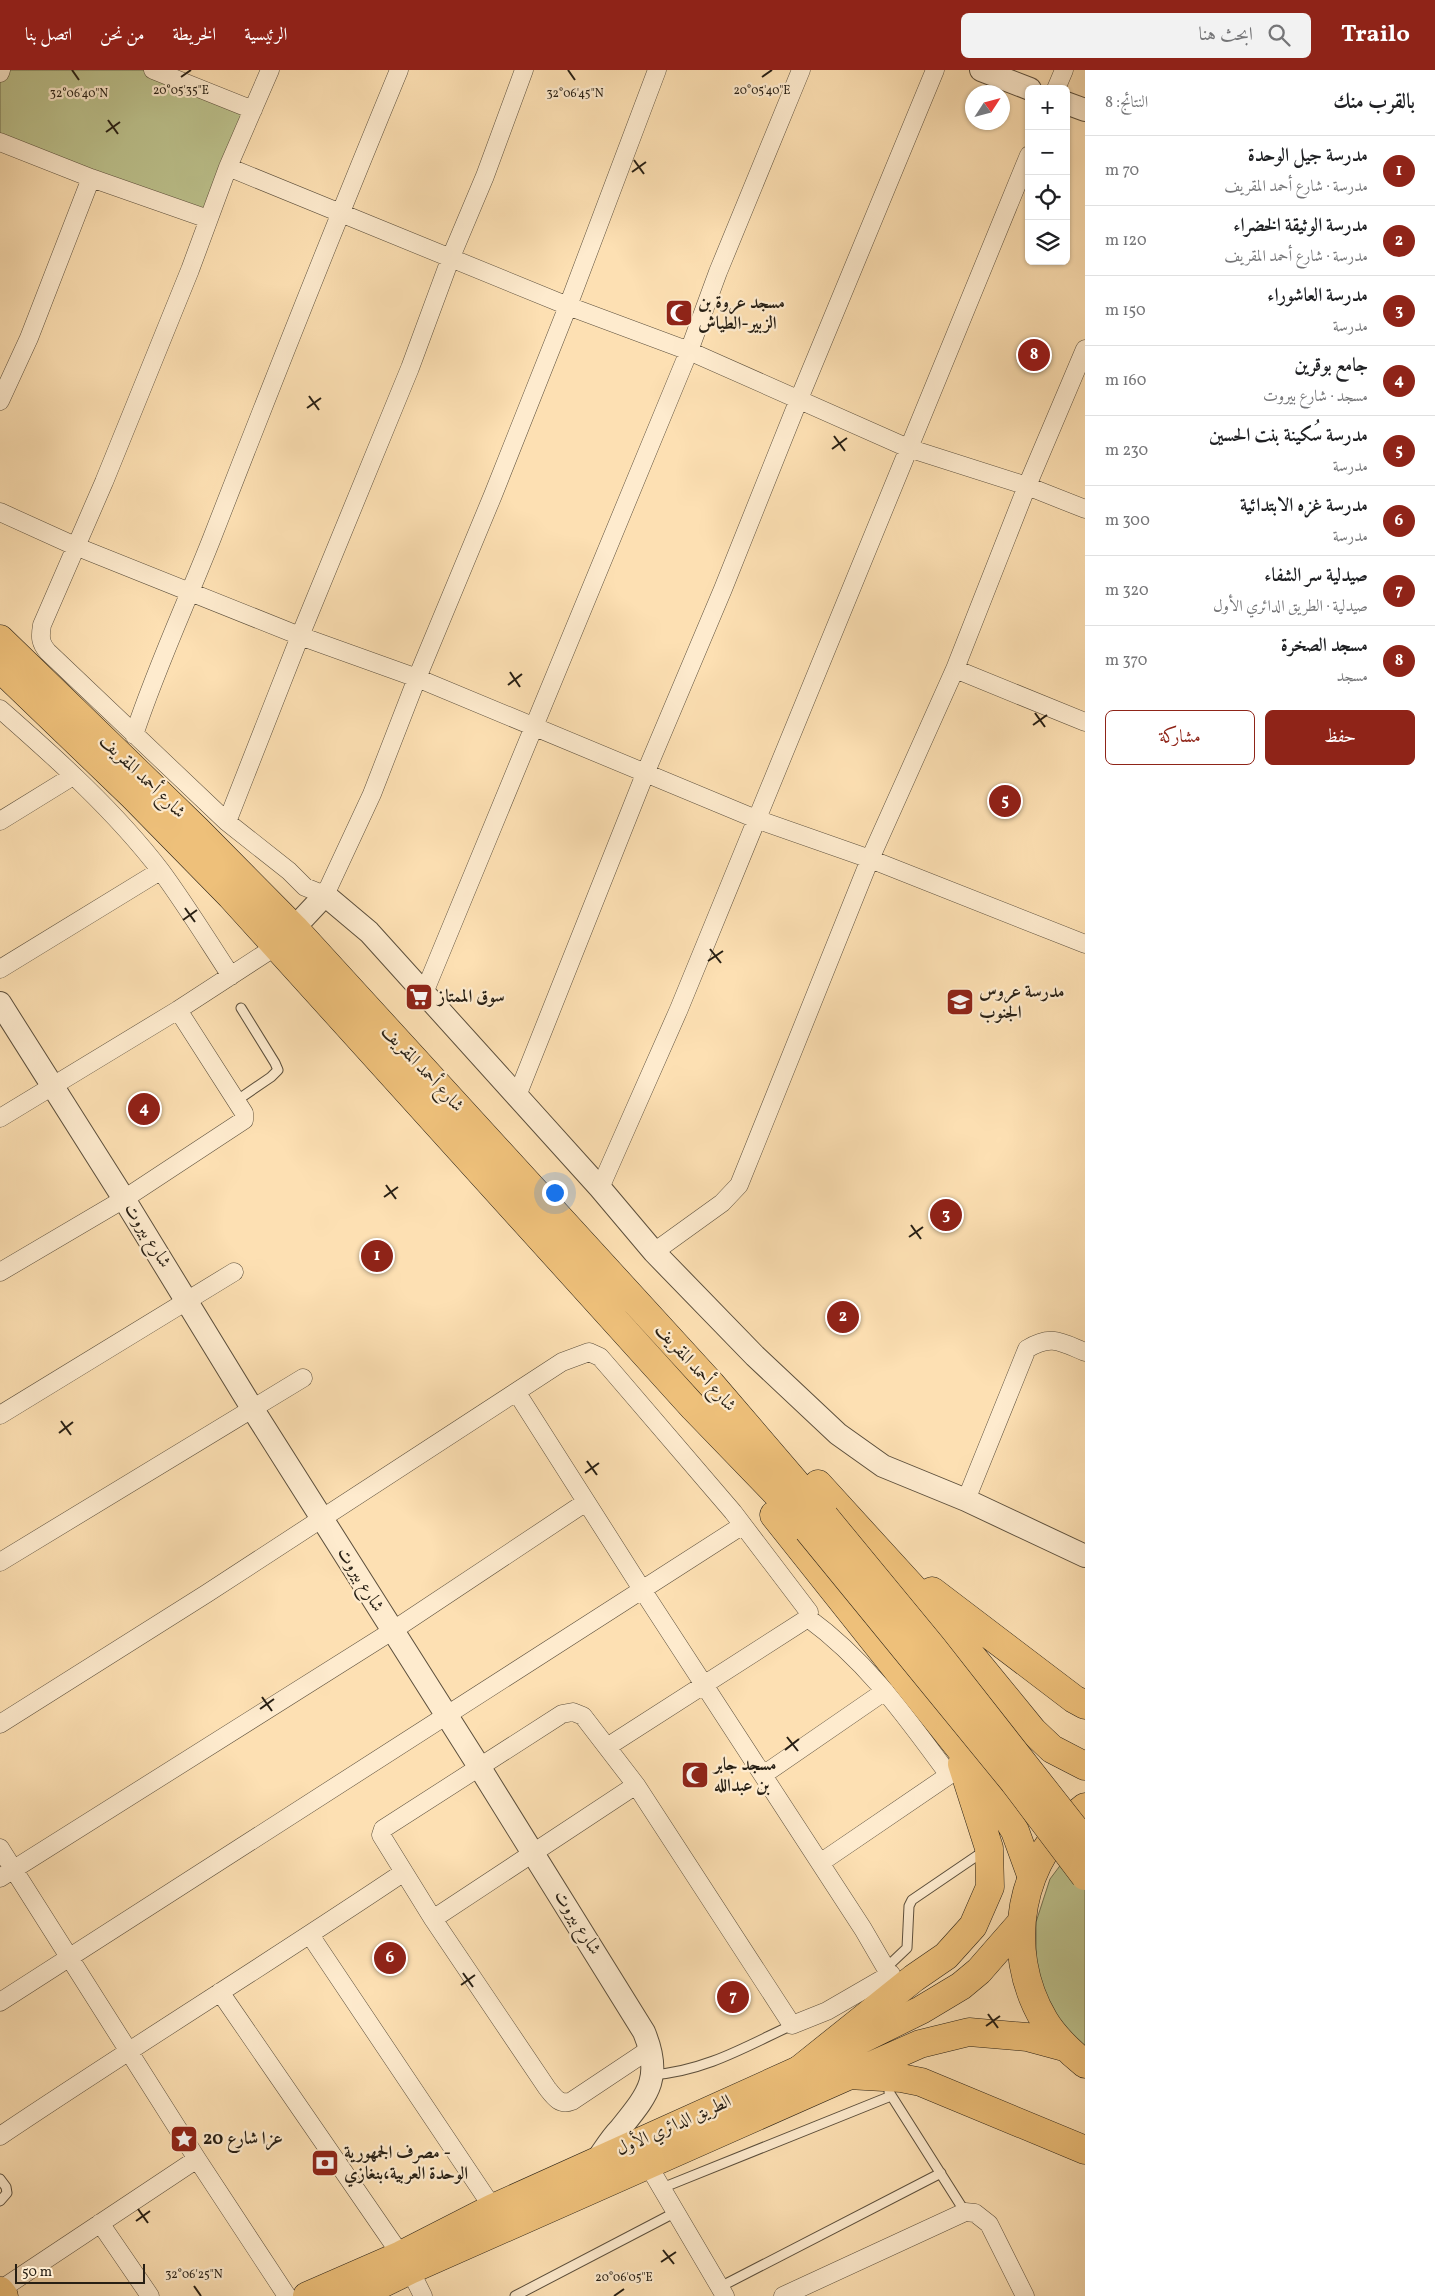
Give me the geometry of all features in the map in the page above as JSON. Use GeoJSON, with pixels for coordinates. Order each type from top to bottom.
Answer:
{"type":"FeatureCollection","features":[{"type":"Feature","properties":{"kind":"main road","name":"شارع أحمد المقريف"},"geometry":{"type":"LineString","coordinates":[[0,639],[196,830],[285,937],[694,1408],[816,1523]]}},
{"type":"Feature","properties":{"kind":"main road","name":"شارع أحمد المقريف"},"geometry":{"type":"LineString","coordinates":[[0,668],[141,804],[231,896],[285,937],[711,1384],[816,1523]]}},
{"type":"Feature","properties":{"kind":"main road"},"geometry":{"type":"LineString","coordinates":[[711,1384],[756,1420],[785,1448],[943,1621],[1033,1731],[1052,1749],[1085,1766]]}},
{"type":"Feature","properties":{"kind":"main road"},"geometry":{"type":"LineString","coordinates":[[694,1408],[805,1557],[951,1735],[1000,1803],[1015,1830],[1031,1875]]}},
{"type":"Feature","properties":{"kind":"main road"},"geometry":{"type":"LineString","coordinates":[[816,1523],[932,1647],[1085,1842]]}},
{"type":"Feature","properties":{"kind":"main road"},"geometry":{"type":"LineString","coordinates":[[816,1523],[1085,1876]]}},
{"type":"Feature","properties":{"kind":"main road"},"geometry":{"type":"LineString","coordinates":[[880,1551],[1074,1700],[1085,1704]]}},
{"type":"Feature","properties":{"kind":"main road"},"geometry":{"type":"LineString","coordinates":[[799,2070],[892,1978],[946,1956],[973,1926],[990,1887],[989,1848],[956,1770],[951,1735]]}},
{"type":"Feature","properties":{"kind":"main road"},"geometry":{"type":"LineString","coordinates":[[1085,1807],[1071,1818],[1048,1844],[1031,1875],[1020,1924],[1021,1957],[1029,1990],[1044,2020],[1064,2047],[1085,2064]]}},
{"type":"Feature","properties":{"kind":"main road","name":"الطريق الدائري الأول"},"geometry":{"type":"LineString","coordinates":[[357,2296],[405,2263],[493,2208],[799,2070],[921,2010],[961,1986],[979,1971],[1020,1924]]}},
{"type":"Feature","properties":{"kind":"main road","name":"الطريق الدائري الأول"},"geometry":{"type":"LineString","coordinates":[[307,2296],[405,2263],[648,2165],[920,2044],[954,2034],[969,2032],[1009,2035],[1064,2047]]}},
{"type":"Feature","properties":{"kind":"main road"},"geometry":{"type":"LineString","coordinates":[[848,2075],[885,2086],[921,2082],[1085,2150]]}},
{"type":"Feature","properties":{"kind":"main road"},"geometry":{"type":"LineString","coordinates":[[0,2290],[4,2296]]}},
{"type":"Feature","properties":{"kind":"street"},"geometry":{"type":"LineString","coordinates":[[153,70],[253,110]]}},
{"type":"Feature","properties":{"kind":"street"},"geometry":{"type":"LineString","coordinates":[[270,70],[228,167],[190,270],[104,482],[42,625],[41,644],[227,822],[305,887],[325,895],[369,932],[600,1188],[654,1252],[755,1356],[845,1440],[883,1466],[966,1500],[1085,1556]]}},
{"type":"Feature","properties":{"kind":"street"},"geometry":{"type":"LineString","coordinates":[[134,735],[161,660],[190,593],[340,212],[399,70]]}},
{"type":"Feature","properties":{"kind":"street"},"geometry":{"type":"LineString","coordinates":[[227,822],[300,636],[410,368],[524,70]]}},
{"type":"Feature","properties":{"kind":"street"},"geometry":{"type":"LineString","coordinates":[[0,1118],[231,976],[285,937],[325,895],[372,794],[568,306],[657,70]]}},
{"type":"Feature","properties":{"kind":"street"},"geometry":{"type":"LineString","coordinates":[[424,994],[689,351],[718,272],[801,70]]}},
{"type":"Feature","properties":{"kind":"street"},"geometry":{"type":"LineString","coordinates":[[517,1096],[645,774],[723,589],[935,70]]}},
{"type":"Feature","properties":{"kind":"street"},"geometry":{"type":"LineString","coordinates":[[981,70],[1025,87]]}},
{"type":"Feature","properties":{"kind":"street"},"geometry":{"type":"LineString","coordinates":[[1058,85],[1064,70]]}},
{"type":"Feature","properties":{"kind":"street"},"geometry":{"type":"LineString","coordinates":[[1070,104],[1085,110]]}},
{"type":"Feature","properties":{"kind":"street"},"geometry":{"type":"LineString","coordinates":[[0,142],[91,178],[208,219]]}},
{"type":"Feature","properties":{"kind":"street"},"geometry":{"type":"LineString","coordinates":[[600,1188],[679,1008],[1025,165]]}},
{"type":"Feature","properties":{"kind":"street"},"geometry":{"type":"LineString","coordinates":[[228,167],[568,306],[689,351],[908,448],[1027,486],[1085,509]]}},
{"type":"Feature","properties":{"kind":"street"},"geometry":{"type":"LineString","coordinates":[[0,401],[29,338],[91,178]]}},
{"type":"Feature","properties":{"kind":"street"},"geometry":{"type":"LineString","coordinates":[[654,1252],[722,1203],[739,1185],[870,859],[954,669],[1027,486],[1085,349]]}},
{"type":"Feature","properties":{"kind":"street"},"geometry":{"type":"LineString","coordinates":[[0,512],[31,524],[75,546],[190,593],[300,636],[417,678],[756,819],[870,859],[1085,944]]}},
{"type":"Feature","properties":{"kind":"street"},"geometry":{"type":"LineString","coordinates":[[954,669],[1085,722]]}},
{"type":"Feature","properties":{"kind":"street"},"geometry":{"type":"LineString","coordinates":[[0,709],[112,814],[160,871],[231,976]]}},
{"type":"Feature","properties":{"kind":"street"},"geometry":{"type":"LineString","coordinates":[[0,821],[73,776]]}},
{"type":"Feature","properties":{"kind":"street"},"geometry":{"type":"LineString","coordinates":[[0,969],[160,871]]}},
{"type":"Feature","properties":{"kind":"street","name":"شارع بيروت"},"geometry":{"type":"LineString","coordinates":[[0,1003],[392,1631],[534,1853],[644,2032],[650,2050],[652,2075],[647,2092],[640,2106],[618,2130],[597,2160]]}},
{"type":"Feature","properties":{"kind":"street"},"geometry":{"type":"LineString","coordinates":[[0,1272],[124,1199],[244,1120],[244,1112],[178,1010]]}},
{"type":"Feature","properties":{"kind":"street"},"geometry":{"type":"LineString","coordinates":[[0,1416],[234,1272]]}},
{"type":"Feature","properties":{"kind":"street"},"geometry":{"type":"LineString","coordinates":[[966,1500],[1027,1349],[1047,1339],[1059,1341],[1085,1352]]}},
{"type":"Feature","properties":{"kind":"street"},"geometry":{"type":"LineString","coordinates":[[0,1724],[206,1594],[562,1362],[576,1355],[589,1352],[600,1357],[743,1525],[809,1612],[808,1618],[607,1747]]}},
{"type":"Feature","properties":{"kind":"street"},"geometry":{"type":"LineString","coordinates":[[0,1562],[303,1378]]}},
{"type":"Feature","properties":{"kind":"street"},"geometry":{"type":"LineString","coordinates":[[517,1393],[892,1978],[827,2011],[792,2025],[636,1785],[582,1716],[573,1712],[562,1714],[383,1829],[382,1838],[433,1918],[547,2088],[559,2101],[566,2103],[572,2101],[650,2050]]}},
{"type":"Feature","properties":{"kind":"street"},"geometry":{"type":"LineString","coordinates":[[7,1873],[392,1631],[586,1502]]}},
{"type":"Feature","properties":{"kind":"street"},"geometry":{"type":"LineString","coordinates":[[0,2002],[446,1715],[643,1592],[743,1525]]}},
{"type":"Feature","properties":{"kind":"street"},"geometry":{"type":"LineString","coordinates":[[808,1618],[838,1640],[956,1770],[820,1863]]}},
{"type":"Feature","properties":{"kind":"street"},"geometry":{"type":"LineString","coordinates":[[763,1775],[885,1690]]}},
{"type":"Feature","properties":{"kind":"street"},"geometry":{"type":"LineString","coordinates":[[433,1918],[636,1785]]}},
{"type":"Feature","properties":{"kind":"street"},"geometry":{"type":"LineString","coordinates":[[0,1848],[7,1873],[70,1958],[197,2159],[287,2296]]}},
{"type":"Feature","properties":{"kind":"street"},"geometry":{"type":"LineString","coordinates":[[0,2136],[404,1872]]}},
{"type":"Feature","properties":{"kind":"street"},"geometry":{"type":"LineString","coordinates":[[310,1935],[493,2208]]}},
{"type":"Feature","properties":{"kind":"street"},"geometry":{"type":"LineString","coordinates":[[220,1992],[405,2263],[424,2296]]}},
{"type":"Feature","properties":{"kind":"street"},"geometry":{"type":"LineString","coordinates":[[0,2290],[197,2159]]}},
{"type":"Feature","properties":{"kind":"street"},"geometry":{"type":"LineString","coordinates":[[648,2165],[722,2292]]}},
{"type":"Feature","properties":{"kind":"street"},"geometry":{"type":"LineString","coordinates":[[783,2296],[965,2212],[975,2214],[990,2224],[1025,2296]]}},
{"type":"Feature","properties":{"kind":"street"},"geometry":{"type":"LineString","coordinates":[[100,2224],[150,2296]]}},
{"type":"Feature","properties":{"kind":"lane"},"geometry":{"type":"LineString","coordinates":[[236,1101],[278,1070],[276,1063],[241,1008]]}},
{"type":"Feature","properties":{"kind":"lane"},"geometry":{"type":"LineString","coordinates":[[892,1978],[907,1948],[909,1906],[912,1900],[989,1848]]}},
{"type":"Feature","properties":{"kind":"lane"},"geometry":{"type":"LineString","coordinates":[[652,2075],[678,2073],[704,2066],[792,2025]]}},
{"type":"Feature","properties":{"kind":"lane"},"geometry":{"type":"LineString","coordinates":[[662,2188],[885,2086],[965,2212]]}},
{"type":"Feature","properties":{"kind":"lane"},"geometry":{"type":"LineString","coordinates":[[722,2292],[941,2173]]}},
{"type":"Feature","properties":{"kind":"lane"},"geometry":{"type":"LineString","coordinates":[[0,2179],[7,2193],[5,2198],[0,2201]]}},
{"type":"Feature","properties":{"kind":"lane"},"geometry":{"type":"LineString","coordinates":[[515,2296],[676,2212]]}},
{"type":"Feature","properties":{"kind":"green space"},"geometry":{"type":"Polygon","coordinates":[[[2,70],[151,70],[250,111],[207,218],[0,142],[0,77],[2,70]]]}},
{"type":"Feature","properties":{"kind":"green space"},"geometry":{"type":"Polygon","coordinates":[[[1085,1837],[1085,2051],[1051,2010],[1036,1967],[1036,1922],[1050,1879],[1077,1843],[1085,1837]]]}},
{"type":"Feature","properties":{"kind":"place","name":"مسجد عروة بن الزبير-الطياش"},"geometry":{"type":"Point","coordinates":[679,313]}},
{"type":"Feature","properties":{"kind":"place","name":"مسجد الصخرة"},"geometry":{"type":"Point","coordinates":[1034,355]}},
{"type":"Feature","properties":{"kind":"place","name":"مدرسة سُكينة بنت الحسين"},"geometry":{"type":"Point","coordinates":[1005,801]}},
{"type":"Feature","properties":{"kind":"place","name":"سوق الممتاز"},"geometry":{"type":"Point","coordinates":[419,997]}},
{"type":"Feature","properties":{"kind":"place","name":"مدرسة عروس الجنوب"},"geometry":{"type":"Point","coordinates":[960,1002]}},
{"type":"Feature","properties":{"kind":"place","name":"جامع بوقرين"},"geometry":{"type":"Point","coordinates":[144,1109]}},
{"type":"Feature","properties":{"kind":"place","name":"مدرسة العاشوراء"},"geometry":{"type":"Point","coordinates":[946,1215]}},
{"type":"Feature","properties":{"kind":"place","name":"مدرسة جيل الوحدة"},"geometry":{"type":"Point","coordinates":[377,1256]}},
{"type":"Feature","properties":{"kind":"place","name":"مدرسة الوثيقة الخضراء"},"geometry":{"type":"Point","coordinates":[843,1317]}},
{"type":"Feature","properties":{"kind":"place","name":"مسجد جابر بن عبدالله"},"geometry":{"type":"Point","coordinates":[695,1775]}},
{"type":"Feature","properties":{"kind":"place","name":"مدرسة غزه الابتدائية"},"geometry":{"type":"Point","coordinates":[390,1958]}},
{"type":"Feature","properties":{"kind":"place","name":"صيدلية سر الشفاء"},"geometry":{"type":"Point","coordinates":[733,1997]}},
{"type":"Feature","properties":{"kind":"place","name":"عزا شارع 20"},"geometry":{"type":"Point","coordinates":[184,2139]}},
{"type":"Feature","properties":{"kind":"place","name":"مصرف الجمهورية - الوحدة العربية،بنغازي"},"geometry":{"type":"Point","coordinates":[325,2163]}}]}
